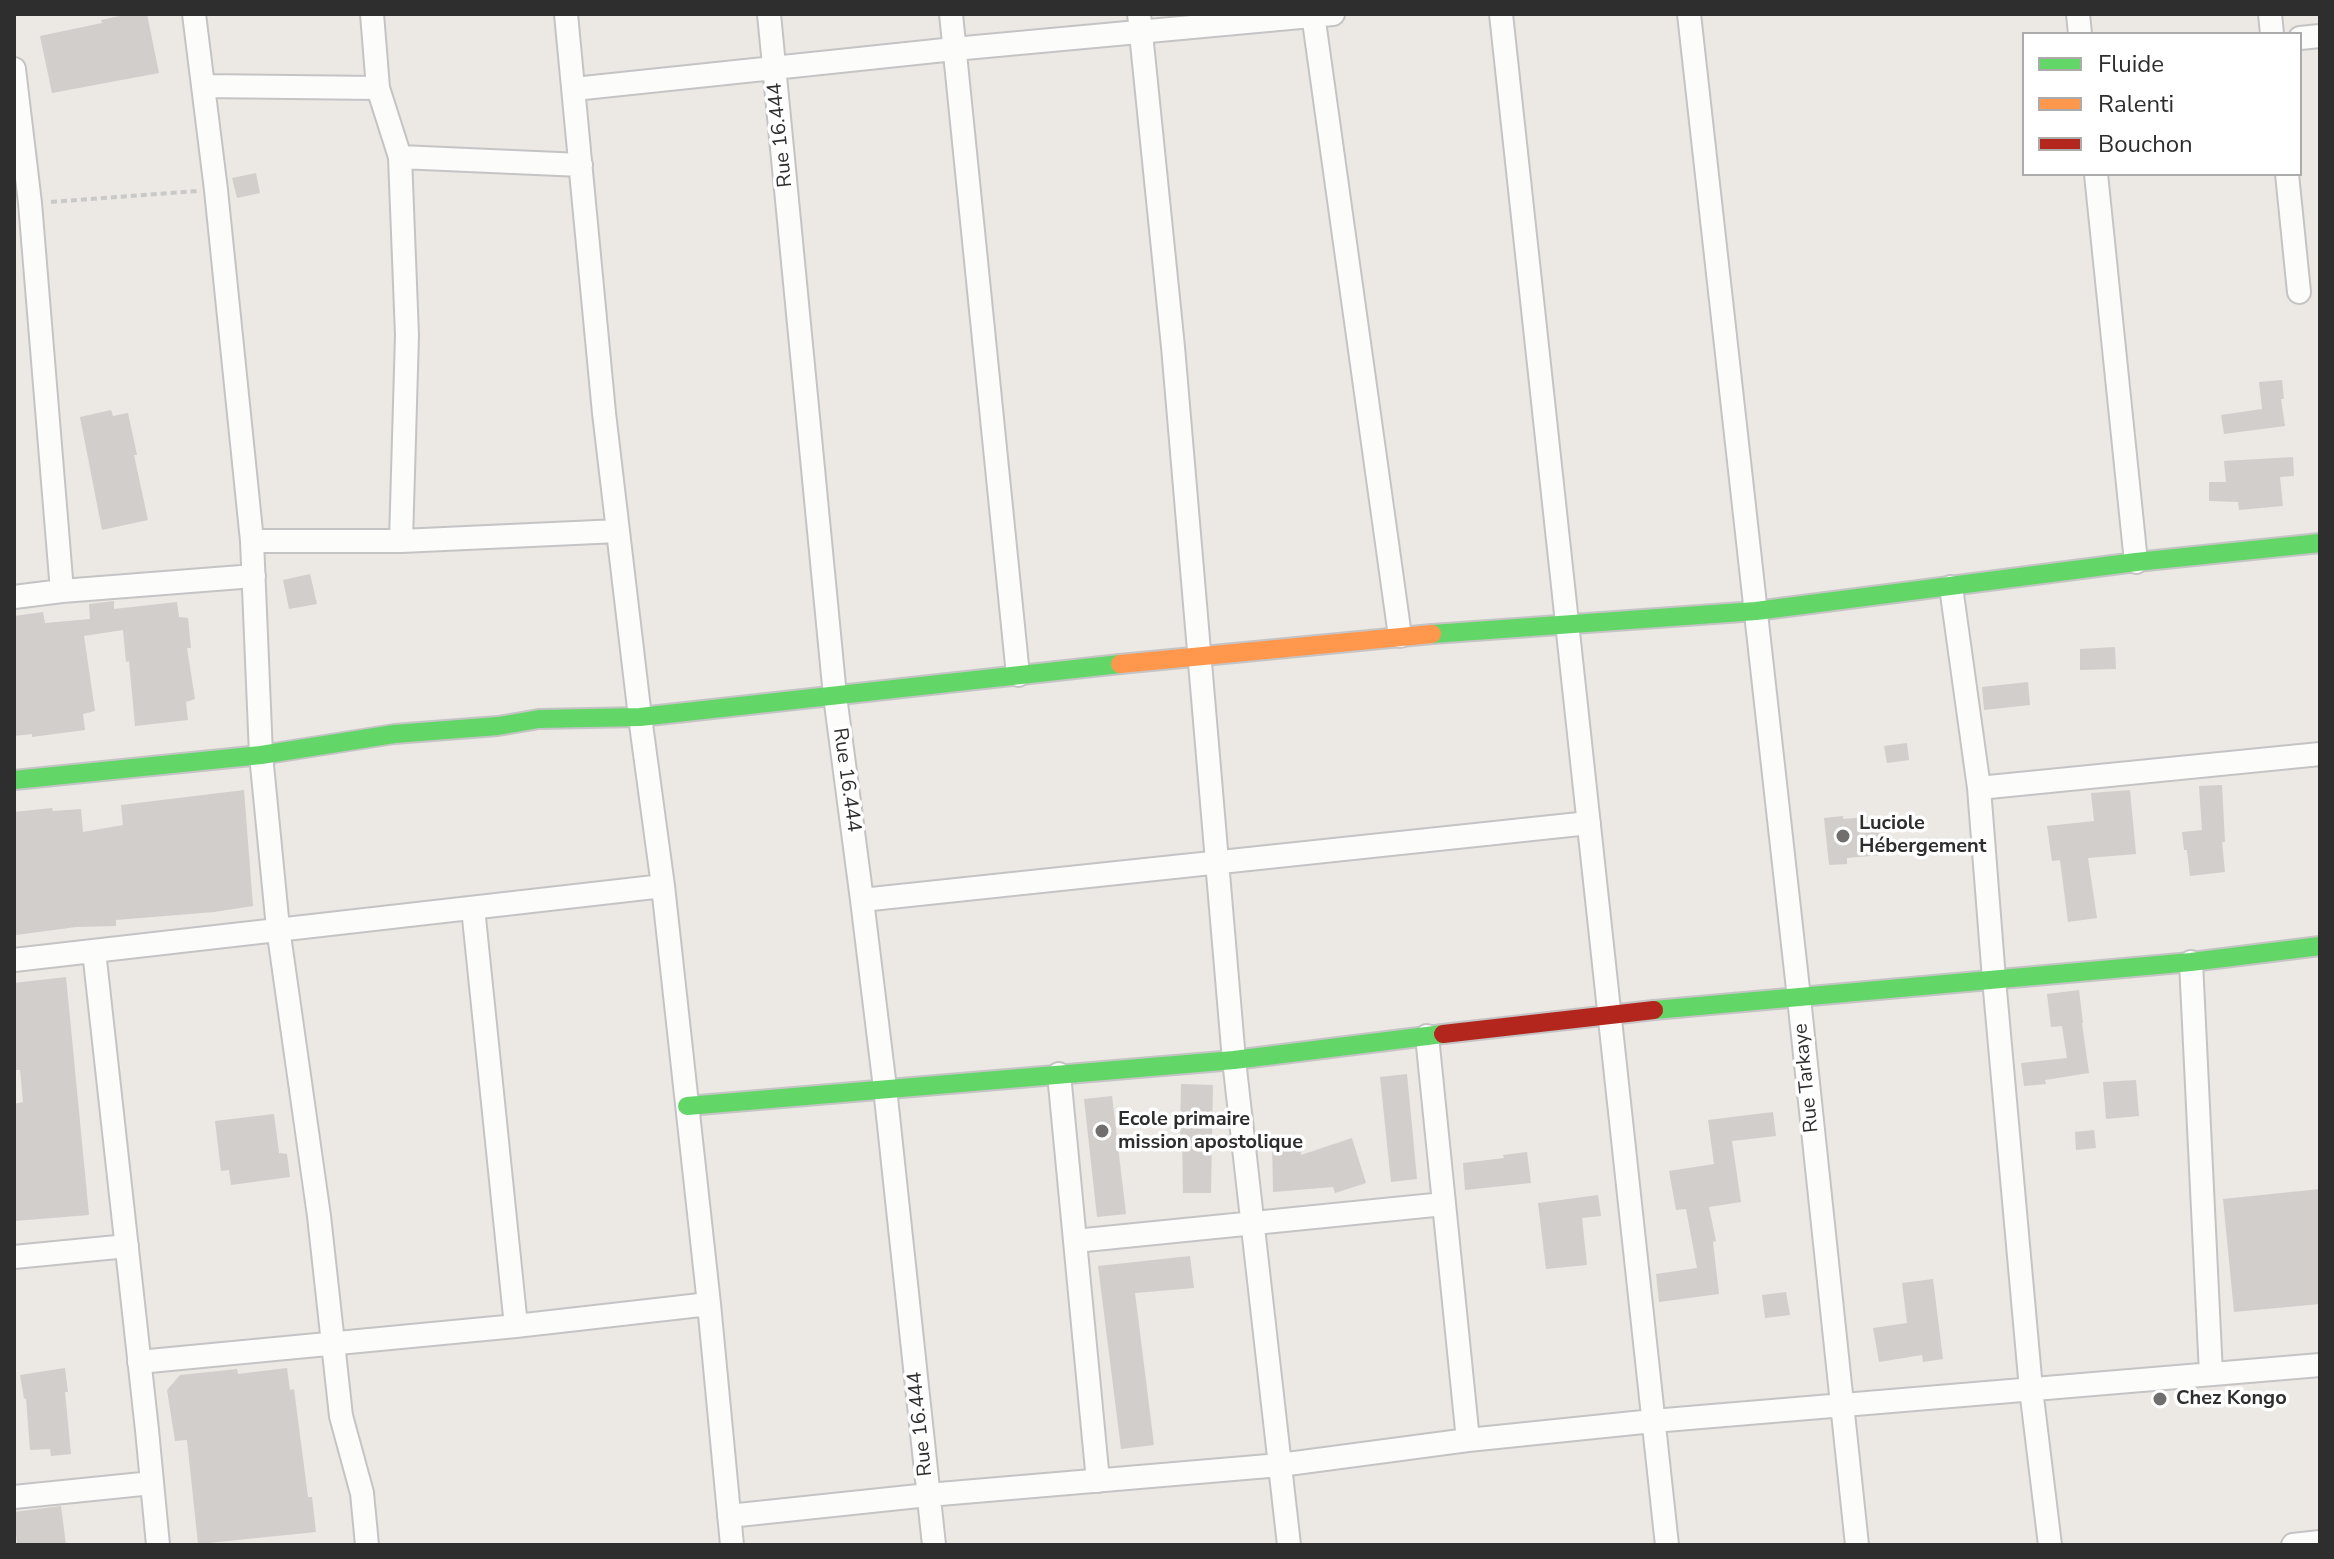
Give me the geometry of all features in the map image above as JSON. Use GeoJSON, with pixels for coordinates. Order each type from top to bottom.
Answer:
{"type":"FeatureCollection","features":[{"type":"Feature","properties":{"kind":"street"},"geometry":{"type":"LineString","coordinates":[[194,14],[216,190],[252,541],[261,755],[278,928],[319,1216],[341,1416],[364,1504],[367,1545]]}},
{"type":"Feature","properties":{"kind":"street"},"geometry":{"type":"LineString","coordinates":[[372,14],[378,88],[400,157],[407,335],[401,541]]}},
{"type":"Feature","properties":{"kind":"street"},"geometry":{"type":"LineString","coordinates":[[566,14],[604,413],[663,886],[732,1545]]}},
{"type":"Feature","properties":{"kind":"street","name":"Rue 16.444"},"geometry":{"type":"LineString","coordinates":[[769,14],[835,696],[885,1088],[934,1545]]}},
{"type":"Feature","properties":{"kind":"street"},"geometry":{"type":"LineString","coordinates":[[951,14],[1018,675]]}},
{"type":"Feature","properties":{"kind":"street"},"geometry":{"type":"LineString","coordinates":[[1501,14],[1667,1545]]}},
{"type":"Feature","properties":{"kind":"street","name":"Rue Tarkaye"},"geometry":{"type":"LineString","coordinates":[[1689,14],[1857,1545]]}},
{"type":"Feature","properties":{"kind":"street"},"geometry":{"type":"LineString","coordinates":[[574,89],[954,49],[1140,24],[1320,15],[1400,636]]}},
{"type":"Feature","properties":{"kind":"street"},"geometry":{"type":"LineString","coordinates":[[1140,24],[1173,347],[1234,1060],[1289,1545]]}},
{"type":"Feature","properties":{"kind":"street"},"geometry":{"type":"LineString","coordinates":[[14,69],[30,203],[62,591]]}},
{"type":"Feature","properties":{"kind":"street"},"geometry":{"type":"LineString","coordinates":[[203,86],[378,88]]}},
{"type":"Feature","properties":{"kind":"street"},"geometry":{"type":"LineString","coordinates":[[400,157],[581,165]]}},
{"type":"Feature","properties":{"kind":"street"},"geometry":{"type":"LineString","coordinates":[[2096,176],[2136,562]]}},
{"type":"Feature","properties":{"kind":"street"},"geometry":{"type":"LineString","coordinates":[[2287,176],[2299,292]]}},
{"type":"Feature","properties":{"kind":"street"},"geometry":{"type":"LineString","coordinates":[[252,541],[401,541],[618,531]]}},
{"type":"Feature","properties":{"kind":"street"},"geometry":{"type":"LineString","coordinates":[[14,780],[261,755],[394,734],[498,726],[539,719],[640,717],[1199,655],[1400,636],[1756,611],[2136,562],[2320,543]]}},
{"type":"Feature","properties":{"kind":"street"},"geometry":{"type":"LineString","coordinates":[[14,597],[254,576]]}},
{"type":"Feature","properties":{"kind":"street"},"geometry":{"type":"LineString","coordinates":[[1951,587],[1979,788],[2031,1389],[2050,1545]]}},
{"type":"Feature","properties":{"kind":"street"},"geometry":{"type":"LineString","coordinates":[[1979,788],[2320,754]]}},
{"type":"Feature","properties":{"kind":"street"},"geometry":{"type":"LineString","coordinates":[[862,900],[1589,823]]}},
{"type":"Feature","properties":{"kind":"street"},"geometry":{"type":"LineString","coordinates":[[14,960],[663,886]]}},
{"type":"Feature","properties":{"kind":"street"},"geometry":{"type":"LineString","coordinates":[[473,908],[516,1326]]}},
{"type":"Feature","properties":{"kind":"street"},"geometry":{"type":"LineString","coordinates":[[687,1106],[1234,1060],[1610,1014],[2191,962],[2320,946]]}},
{"type":"Feature","properties":{"kind":"street"},"geometry":{"type":"LineString","coordinates":[[94,951],[158,1545]]}},
{"type":"Feature","properties":{"kind":"street"},"geometry":{"type":"LineString","coordinates":[[2191,962],[2211,1374]]}},
{"type":"Feature","properties":{"kind":"street"},"geometry":{"type":"LineString","coordinates":[[1427,1036],[1468,1440]]}},
{"type":"Feature","properties":{"kind":"street"},"geometry":{"type":"LineString","coordinates":[[1059,1074],[1098,1481]]}},
{"type":"Feature","properties":{"kind":"street"},"geometry":{"type":"LineString","coordinates":[[1075,1241],[1444,1204]]}},
{"type":"Feature","properties":{"kind":"street"},"geometry":{"type":"LineString","coordinates":[[14,1257],[127,1246]]}},
{"type":"Feature","properties":{"kind":"street"},"geometry":{"type":"LineString","coordinates":[[139,1362],[709,1304]]}},
{"type":"Feature","properties":{"kind":"street"},"geometry":{"type":"LineString","coordinates":[[729,1516],[928,1495],[1280,1465],[1468,1440],[1653,1421],[2320,1365]]}},
{"type":"Feature","properties":{"kind":"street"},"geometry":{"type":"LineString","coordinates":[[14,1497],[152,1483]]}},
{"type":"Feature","properties":{"kind":"street"},"geometry":{"type":"LineString","coordinates":[[2293,1545],[2320,1542]]}},
{"type":"Feature","properties":{"kind":"path"},"geometry":{"type":"LineString","coordinates":[[30,203],[216,190]]}},
{"type":"Feature","properties":{"kind":"building"},"geometry":{"type":"Polygon","coordinates":[[[129,14],[147,14],[159,73],[52,93],[40,36],[129,14]]]}},
{"type":"Feature","properties":{"kind":"building"},"geometry":{"type":"Polygon","coordinates":[[[256,173],[260,193],[237,198],[232,178],[256,173]]]}},
{"type":"Feature","properties":{"kind":"building"},"geometry":{"type":"Polygon","coordinates":[[[2282,380],[2285,426],[2224,434],[2221,415],[2262,409],[2259,382],[2282,380]]]}},
{"type":"Feature","properties":{"kind":"building"},"geometry":{"type":"Polygon","coordinates":[[[111,410],[113,416],[128,413],[148,520],[102,530],[80,417],[111,410]]]}},
{"type":"Feature","properties":{"kind":"building"},"geometry":{"type":"Polygon","coordinates":[[[2293,457],[2294,476],[2280,477],[2283,506],[2239,510],[2238,502],[2209,501],[2209,482],[2226,482],[2224,461],[2293,457]]]}},
{"type":"Feature","properties":{"kind":"building"},"geometry":{"type":"Polygon","coordinates":[[[310,574],[317,604],[289,609],[283,580],[310,574]]]}},
{"type":"Feature","properties":{"kind":"building"},"geometry":{"type":"Polygon","coordinates":[[[114,601],[114,609],[177,602],[179,617],[188,618],[191,648],[187,648],[195,699],[186,702],[188,720],[135,726],[123,630],[84,636],[95,711],[83,714],[85,730],[32,737],[32,734],[14,736],[14,616],[43,612],[45,623],[90,619],[89,604],[114,601]]]}},
{"type":"Feature","properties":{"kind":"building"},"geometry":{"type":"Polygon","coordinates":[[[2115,647],[2116,669],[2080,670],[2080,649],[2115,647]]]}},
{"type":"Feature","properties":{"kind":"building"},"geometry":{"type":"Polygon","coordinates":[[[2028,682],[2030,705],[1984,710],[1982,687],[2028,682]]]}},
{"type":"Feature","properties":{"kind":"building"},"geometry":{"type":"Polygon","coordinates":[[[1907,743],[1909,760],[1887,763],[1884,746],[1907,743]]]}},
{"type":"Feature","properties":{"kind":"building"},"geometry":{"type":"Polygon","coordinates":[[[2222,785],[2225,872],[2190,876],[2182,832],[2202,830],[2199,786],[2222,785]]]}},
{"type":"Feature","properties":{"kind":"building"},"geometry":{"type":"Polygon","coordinates":[[[244,790],[253,906],[116,920],[116,926],[76,927],[16,935],[14,812],[81,809],[83,832],[123,825],[121,805],[244,790]]]}},
{"type":"Feature","properties":{"kind":"building"},"geometry":{"type":"Polygon","coordinates":[[[2130,790],[2136,854],[2088,858],[2097,918],[2068,922],[2060,860],[2052,861],[2047,826],[2094,821],[2091,793],[2130,790]]]}},
{"type":"Feature","properties":{"kind":"building"},"geometry":{"type":"Polygon","coordinates":[[[1843,816],[1843,819],[1880,816],[1882,855],[1847,858],[1847,864],[1829,865],[1824,818],[1843,816]]]}},
{"type":"Feature","properties":{"kind":"building"},"geometry":{"type":"Polygon","coordinates":[[[66,977],[89,1215],[14,1221],[14,1104],[23,1102],[20,1070],[14,1070],[14,983],[66,977]]]}},
{"type":"Feature","properties":{"kind":"building"},"geometry":{"type":"Polygon","coordinates":[[[2079,990],[2089,1073],[2024,1086],[2021,1063],[2067,1058],[2062,1026],[2051,1027],[2047,994],[2079,990]]]}},
{"type":"Feature","properties":{"kind":"building"},"geometry":{"type":"Polygon","coordinates":[[[1407,1074],[1417,1179],[1391,1182],[1380,1077],[1407,1074]]]}},
{"type":"Feature","properties":{"kind":"building"},"geometry":{"type":"Polygon","coordinates":[[[2136,1080],[2139,1116],[2106,1119],[2103,1082],[2136,1080]]]}},
{"type":"Feature","properties":{"kind":"building"},"geometry":{"type":"Polygon","coordinates":[[[1181,1084],[1213,1085],[1211,1193],[1183,1193],[1181,1084]]]}},
{"type":"Feature","properties":{"kind":"building"},"geometry":{"type":"Polygon","coordinates":[[[1112,1096],[1126,1214],[1097,1217],[1084,1099],[1112,1096]]]}},
{"type":"Feature","properties":{"kind":"building"},"geometry":{"type":"Polygon","coordinates":[[[1773,1112],[1776,1136],[1732,1141],[1741,1202],[1709,1207],[1716,1241],[1713,1242],[1719,1294],[1659,1302],[1656,1274],[1697,1268],[1686,1209],[1676,1210],[1669,1171],[1714,1164],[1708,1120],[1773,1112]]]}},
{"type":"Feature","properties":{"kind":"building"},"geometry":{"type":"Polygon","coordinates":[[[274,1114],[279,1153],[287,1154],[290,1177],[231,1185],[229,1170],[221,1171],[215,1121],[274,1114]]]}},
{"type":"Feature","properties":{"kind":"building"},"geometry":{"type":"Polygon","coordinates":[[[2094,1130],[2096,1148],[2076,1150],[2075,1132],[2094,1130]]]}},
{"type":"Feature","properties":{"kind":"building"},"geometry":{"type":"Polygon","coordinates":[[[1272,1136],[1301,1136],[1301,1155],[1352,1138],[1366,1183],[1335,1193],[1333,1187],[1273,1192],[1272,1136]]]}},
{"type":"Feature","properties":{"kind":"building"},"geometry":{"type":"Polygon","coordinates":[[[1527,1152],[1531,1183],[1465,1190],[1463,1163],[1527,1152]]]}},
{"type":"Feature","properties":{"kind":"building"},"geometry":{"type":"Polygon","coordinates":[[[2320,1189],[2320,1304],[2234,1312],[2223,1199],[2320,1189]]]}},
{"type":"Feature","properties":{"kind":"building"},"geometry":{"type":"Polygon","coordinates":[[[1598,1195],[1601,1216],[1582,1218],[1587,1265],[1546,1269],[1538,1203],[1598,1195]]]}},
{"type":"Feature","properties":{"kind":"building"},"geometry":{"type":"Polygon","coordinates":[[[1190,1256],[1194,1288],[1135,1293],[1154,1445],[1121,1449],[1098,1266],[1190,1256]]]}},
{"type":"Feature","properties":{"kind":"building"},"geometry":{"type":"Polygon","coordinates":[[[1933,1279],[1943,1359],[1923,1362],[1922,1355],[1879,1362],[1873,1328],[1907,1323],[1902,1283],[1933,1279]]]}},
{"type":"Feature","properties":{"kind":"building"},"geometry":{"type":"Polygon","coordinates":[[[1786,1292],[1790,1315],[1765,1318],[1762,1295],[1786,1292]]]}},
{"type":"Feature","properties":{"kind":"building"},"geometry":{"type":"Polygon","coordinates":[[[65,1368],[71,1454],[51,1456],[50,1449],[30,1450],[26,1398],[20,1375],[65,1368]]]}},
{"type":"Feature","properties":{"kind":"building"},"geometry":{"type":"Polygon","coordinates":[[[287,1368],[290,1390],[294,1389],[308,1497],[312,1497],[316,1532],[198,1544],[187,1440],[175,1441],[167,1390],[180,1375],[237,1369],[238,1374],[287,1368]]]}},
{"type":"Feature","properties":{"kind":"building"},"geometry":{"type":"Polygon","coordinates":[[[61,1506],[66,1545],[17,1545],[14,1512],[61,1506]]]}},
{"type":"Feature","properties":{"kind":"traffic: fast"},"geometry":{"type":"LineString","coordinates":[[1432,634],[1756,611],[2136,562],[2320,543]]}},
{"type":"Feature","properties":{"kind":"traffic: fast"},"geometry":{"type":"LineString","coordinates":[[14,780],[261,755],[394,734],[498,726],[539,719],[640,717],[1120,664]]}},
{"type":"Feature","properties":{"kind":"traffic: fast"},"geometry":{"type":"LineString","coordinates":[[1654,1010],[2191,962],[2320,946]]}},
{"type":"Feature","properties":{"kind":"traffic: fast"},"geometry":{"type":"LineString","coordinates":[[687,1106],[1234,1060],[1443,1034]]}},
{"type":"Feature","properties":{"kind":"traffic: slow"},"geometry":{"type":"LineString","coordinates":[[1120,664],[1432,634]]}},
{"type":"Feature","properties":{"kind":"traffic: jam"},"geometry":{"type":"LineString","coordinates":[[1443,1034],[1654,1010]]}},
{"type":"Feature","properties":{"kind":"place","name":"Luciole Hébergement"},"geometry":{"type":"Point","coordinates":[1843,836]}},
{"type":"Feature","properties":{"kind":"place","name":"Ecole primaire mission apostolique"},"geometry":{"type":"Point","coordinates":[1102,1131]}},
{"type":"Feature","properties":{"kind":"place","name":"Chez Kongo"},"geometry":{"type":"Point","coordinates":[2160,1399]}}]}
